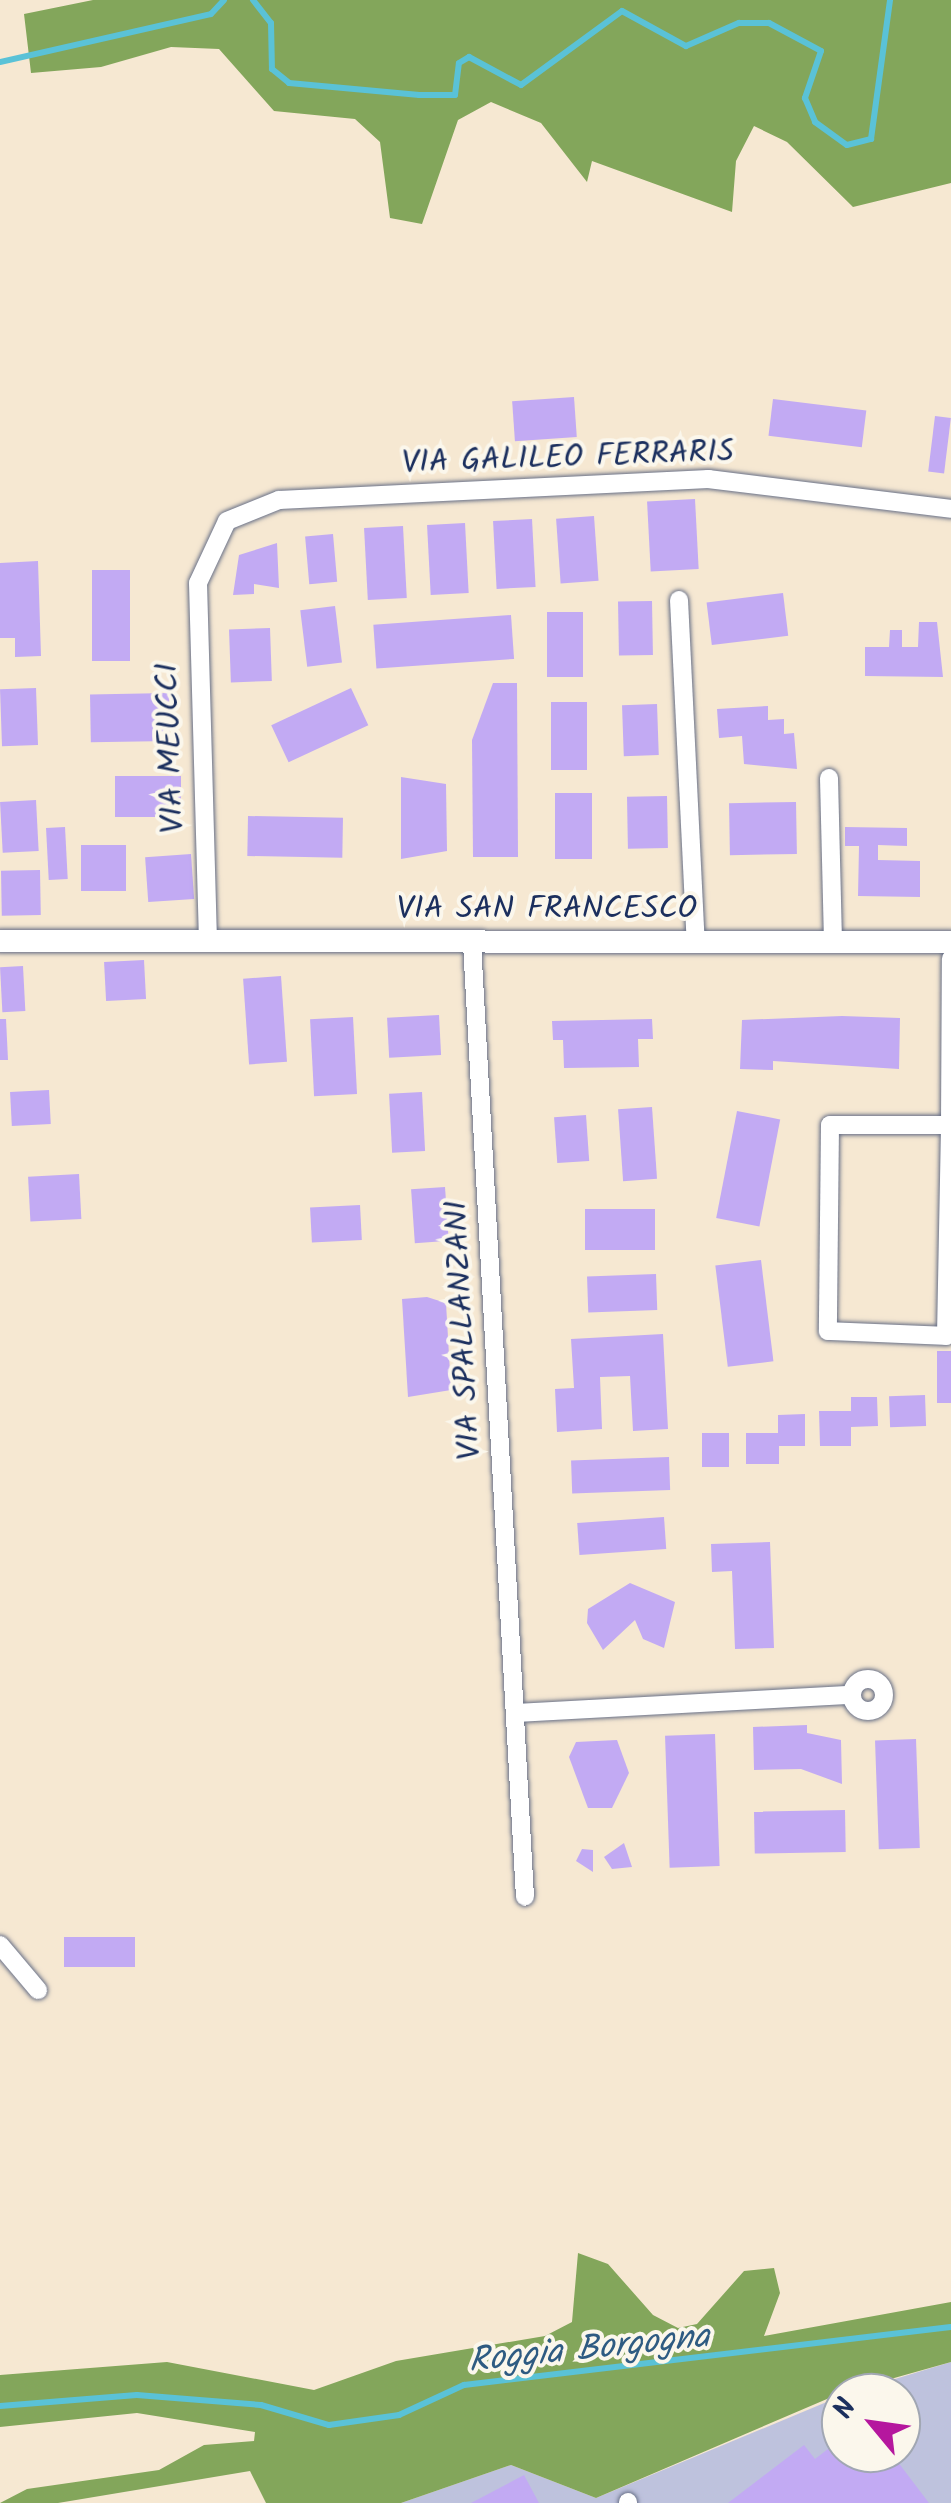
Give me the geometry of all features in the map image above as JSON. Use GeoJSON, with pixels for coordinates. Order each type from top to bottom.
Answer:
{"type":"FeatureCollection","features":[{"type":"Feature","properties":{"kind":"street","name":"VIA GALILEO FERRARIS"},"geometry":{"type":"LineString","coordinates":[[209,554],[227,521],[279,500],[708,479],[951,509]]}},
{"type":"Feature","properties":{"kind":"street","name":"VIA MEUCCI"},"geometry":{"type":"LineString","coordinates":[[208,941],[198,583],[209,554]]}},
{"type":"Feature","properties":{"kind":"street"},"geometry":{"type":"LineString","coordinates":[[679,600],[696,943]]}},
{"type":"Feature","properties":{"kind":"street"},"geometry":{"type":"LineString","coordinates":[[829,778],[833,943]]}},
{"type":"Feature","properties":{"kind":"street","name":"VIA SAN FRANCESCO"},"geometry":{"type":"LineString","coordinates":[[0,941],[951,942]]}},
{"type":"Feature","properties":{"kind":"street","name":"VIA SPALLANZANI"},"geometry":{"type":"LineString","coordinates":[[472,943],[524,1896]]}},
{"type":"Feature","properties":{"kind":"street"},"geometry":{"type":"LineString","coordinates":[[950,1125],[830,1125],[828,1331],[946,1336],[950,1125],[951,959]]}},
{"type":"Feature","properties":{"kind":"street"},"geometry":{"type":"LineString","coordinates":[[516,1713],[852,1695]]}},
{"type":"Feature","properties":{"kind":"street"},"geometry":{"type":"LineString","coordinates":[[0,1945],[38,1990]]}},
{"type":"Feature","properties":{"kind":"shaded area"},"geometry":{"type":"Polygon","coordinates":[[[951,2362],[951,2503],[401,2503],[511,2465],[596,2498],[821,2404],[821,2473],[921,2473],[921,2373],[915,2373],[951,2362]]]}},
{"type":"Feature","properties":{"kind":"green space"},"geometry":{"type":"Polygon","coordinates":[[[93,0],[951,0],[951,183],[853,207],[787,142],[754,126],[736,161],[732,212],[592,161],[587,182],[541,123],[491,102],[458,120],[422,224],[390,218],[380,142],[355,119],[274,111],[219,49],[171,47],[101,67],[31,73],[24,14],[93,0]]]}},
{"type":"Feature","properties":{"kind":"green space"},"geometry":{"type":"Polygon","coordinates":[[[578,2253],[608,2264],[653,2315],[678,2328],[697,2324],[744,2271],[774,2268],[780,2293],[764,2336],[951,2302],[951,2362],[912,2373],[821,2373],[821,2402],[596,2498],[511,2465],[401,2503],[266,2503],[250,2471],[58,2503],[0,2503],[27,2489],[159,2470],[204,2445],[254,2441],[255,2432],[137,2413],[0,2427],[0,2375],[167,2362],[314,2390],[396,2361],[545,2336],[572,2322],[578,2253]]]}},
{"type":"Feature","properties":{"kind":"building"},"geometry":{"type":"Polygon","coordinates":[[[574,397],[577,437],[515,441],[512,401],[574,397]]]}},
{"type":"Feature","properties":{"kind":"building"},"geometry":{"type":"Polygon","coordinates":[[[773,399],[866,410],[862,447],[768,436],[773,399]]]}},
{"type":"Feature","properties":{"kind":"building"},"geometry":{"type":"Polygon","coordinates":[[[935,416],[951,418],[944,474],[928,472],[935,416]]]}},
{"type":"Feature","properties":{"kind":"building"},"geometry":{"type":"Polygon","coordinates":[[[695,499],[699,569],[651,571],[647,502],[695,499]]]}},
{"type":"Feature","properties":{"kind":"building"},"geometry":{"type":"Polygon","coordinates":[[[594,516],[599,581],[561,583],[556,519],[594,516]]]}},
{"type":"Feature","properties":{"kind":"building"},"geometry":{"type":"Polygon","coordinates":[[[532,519],[536,587],[497,589],[493,521],[532,519]]]}},
{"type":"Feature","properties":{"kind":"building"},"geometry":{"type":"Polygon","coordinates":[[[465,523],[469,593],[431,595],[427,525],[465,523]]]}},
{"type":"Feature","properties":{"kind":"building"},"geometry":{"type":"Polygon","coordinates":[[[403,526],[407,598],[368,600],[364,528],[403,526]]]}},
{"type":"Feature","properties":{"kind":"building"},"geometry":{"type":"Polygon","coordinates":[[[333,534],[337,582],[309,584],[305,536],[333,534]]]}},
{"type":"Feature","properties":{"kind":"building"},"geometry":{"type":"Polygon","coordinates":[[[277,543],[279,588],[254,584],[254,594],[233,595],[239,555],[277,543]]]}},
{"type":"Feature","properties":{"kind":"building"},"geometry":{"type":"Polygon","coordinates":[[[38,561],[41,656],[15,657],[15,638],[0,638],[0,563],[38,561]]]}},
{"type":"Feature","properties":{"kind":"building"},"geometry":{"type":"Polygon","coordinates":[[[92,570],[130,570],[130,661],[92,661],[92,570]]]}},
{"type":"Feature","properties":{"kind":"building"},"geometry":{"type":"Polygon","coordinates":[[[783,593],[788,636],[712,645],[707,602],[783,593]]]}},
{"type":"Feature","properties":{"kind":"building"},"geometry":{"type":"Polygon","coordinates":[[[652,601],[653,655],[619,656],[618,602],[652,601]]]}},
{"type":"Feature","properties":{"kind":"building"},"geometry":{"type":"Polygon","coordinates":[[[335,606],[342,663],[307,667],[300,610],[335,606]]]}},
{"type":"Feature","properties":{"kind":"building"},"geometry":{"type":"Polygon","coordinates":[[[547,612],[583,612],[583,677],[547,677],[547,612]]]}},
{"type":"Feature","properties":{"kind":"building"},"geometry":{"type":"Polygon","coordinates":[[[511,615],[514,659],[376,669],[373,625],[511,615]]]}},
{"type":"Feature","properties":{"kind":"building"},"geometry":{"type":"Polygon","coordinates":[[[919,622],[937,622],[943,677],[865,676],[865,647],[889,647],[890,630],[902,630],[902,647],[918,647],[919,622]]]}},
{"type":"Feature","properties":{"kind":"building"},"geometry":{"type":"Polygon","coordinates":[[[270,628],[272,681],[231,682],[229,629],[270,628]]]}},
{"type":"Feature","properties":{"kind":"building"},"geometry":{"type":"Polygon","coordinates":[[[493,683],[517,683],[518,857],[473,857],[472,740],[493,683]]]}},
{"type":"Feature","properties":{"kind":"building"},"geometry":{"type":"Polygon","coordinates":[[[36,688],[38,745],[2,746],[0,689],[36,688]]]}},
{"type":"Feature","properties":{"kind":"building"},"geometry":{"type":"Polygon","coordinates":[[[351,688],[368,725],[289,762],[271,725],[351,688]]]}},
{"type":"Feature","properties":{"kind":"building"},"geometry":{"type":"Polygon","coordinates":[[[169,693],[170,741],[91,742],[90,694],[169,693]]]}},
{"type":"Feature","properties":{"kind":"building"},"geometry":{"type":"Polygon","coordinates":[[[551,702],[587,702],[587,770],[551,770],[551,702]]]}},
{"type":"Feature","properties":{"kind":"building"},"geometry":{"type":"Polygon","coordinates":[[[657,704],[659,755],[624,756],[622,705],[657,704]]]}},
{"type":"Feature","properties":{"kind":"building"},"geometry":{"type":"Polygon","coordinates":[[[768,706],[768,720],[784,719],[784,734],[794,733],[797,769],[744,764],[742,736],[719,738],[717,709],[768,706]]]}},
{"type":"Feature","properties":{"kind":"building"},"geometry":{"type":"Polygon","coordinates":[[[115,776],[181,776],[181,817],[115,817],[115,776]]]}},
{"type":"Feature","properties":{"kind":"building"},"geometry":{"type":"Polygon","coordinates":[[[401,777],[446,784],[447,851],[401,859],[401,777]]]}},
{"type":"Feature","properties":{"kind":"building"},"geometry":{"type":"Polygon","coordinates":[[[555,793],[592,793],[592,859],[555,859],[555,793]]]}},
{"type":"Feature","properties":{"kind":"building"},"geometry":{"type":"Polygon","coordinates":[[[667,796],[668,848],[628,849],[627,797],[667,796]]]}},
{"type":"Feature","properties":{"kind":"building"},"geometry":{"type":"Polygon","coordinates":[[[36,800],[39,851],[3,853],[0,802],[36,800]]]}},
{"type":"Feature","properties":{"kind":"building"},"geometry":{"type":"Polygon","coordinates":[[[796,802],[797,854],[730,855],[729,803],[796,802]]]}},
{"type":"Feature","properties":{"kind":"building"},"geometry":{"type":"Polygon","coordinates":[[[248,816],[343,818],[342,858],[247,856],[248,816]]]}},
{"type":"Feature","properties":{"kind":"building"},"geometry":{"type":"Polygon","coordinates":[[[65,827],[68,879],[49,880],[46,828],[65,827]]]}},
{"type":"Feature","properties":{"kind":"building"},"geometry":{"type":"Polygon","coordinates":[[[845,827],[907,828],[907,846],[878,845],[878,860],[920,861],[920,897],[858,896],[859,846],[845,846],[845,827]]]}},
{"type":"Feature","properties":{"kind":"building"},"geometry":{"type":"Polygon","coordinates":[[[81,845],[126,845],[126,891],[81,891],[81,845]]]}},
{"type":"Feature","properties":{"kind":"building"},"geometry":{"type":"Polygon","coordinates":[[[191,854],[194,899],[148,902],[145,857],[191,854]]]}},
{"type":"Feature","properties":{"kind":"building"},"geometry":{"type":"Polygon","coordinates":[[[40,870],[41,915],[2,916],[1,871],[40,870]]]}},
{"type":"Feature","properties":{"kind":"building"},"geometry":{"type":"Polygon","coordinates":[[[144,960],[146,999],[106,1001],[104,962],[144,960]]]}},
{"type":"Feature","properties":{"kind":"building"},"geometry":{"type":"Polygon","coordinates":[[[23,966],[25,1011],[2,1012],[0,967],[23,966]]]}},
{"type":"Feature","properties":{"kind":"building"},"geometry":{"type":"Polygon","coordinates":[[[281,976],[287,1062],[249,1064],[243,979],[281,976]]]}},
{"type":"Feature","properties":{"kind":"building"},"geometry":{"type":"Polygon","coordinates":[[[439,1015],[441,1055],[389,1058],[387,1018],[439,1015]]]}},
{"type":"Feature","properties":{"kind":"building"},"geometry":{"type":"Polygon","coordinates":[[[353,1017],[357,1094],[314,1096],[310,1019],[353,1017]]]}},
{"type":"Feature","properties":{"kind":"building"},"geometry":{"type":"Polygon","coordinates":[[[900,1018],[899,1069],[773,1061],[773,1070],[740,1069],[742,1020],[900,1018]]]}},
{"type":"Feature","properties":{"kind":"building"},"geometry":{"type":"Polygon","coordinates":[[[0,1019],[6,1019],[8,1060],[0,1060],[0,1019]]]}},
{"type":"Feature","properties":{"kind":"building"},"geometry":{"type":"Polygon","coordinates":[[[652,1019],[653,1039],[638,1039],[639,1067],[564,1068],[563,1040],[553,1040],[552,1021],[652,1019]]]}},
{"type":"Feature","properties":{"kind":"building"},"geometry":{"type":"Polygon","coordinates":[[[49,1090],[51,1124],[12,1126],[10,1092],[49,1090]]]}},
{"type":"Feature","properties":{"kind":"building"},"geometry":{"type":"Polygon","coordinates":[[[422,1092],[425,1151],[392,1153],[389,1094],[422,1092]]]}},
{"type":"Feature","properties":{"kind":"building"},"geometry":{"type":"Polygon","coordinates":[[[652,1107],[657,1179],[623,1181],[618,1109],[652,1107]]]}},
{"type":"Feature","properties":{"kind":"building"},"geometry":{"type":"Polygon","coordinates":[[[737,1111],[780,1119],[759,1226],[716,1218],[737,1111]]]}},
{"type":"Feature","properties":{"kind":"building"},"geometry":{"type":"Polygon","coordinates":[[[586,1115],[589,1161],[557,1163],[554,1117],[586,1115]]]}},
{"type":"Feature","properties":{"kind":"building"},"geometry":{"type":"Polygon","coordinates":[[[79,1174],[81,1219],[30,1222],[28,1177],[79,1174]]]}},
{"type":"Feature","properties":{"kind":"building"},"geometry":{"type":"Polygon","coordinates":[[[445,1187],[449,1241],[415,1243],[411,1189],[445,1187]]]}},
{"type":"Feature","properties":{"kind":"building"},"geometry":{"type":"Polygon","coordinates":[[[360,1205],[362,1240],[312,1243],[310,1208],[360,1205]]]}},
{"type":"Feature","properties":{"kind":"building"},"geometry":{"type":"Polygon","coordinates":[[[585,1209],[655,1209],[655,1250],[585,1250],[585,1209]]]}},
{"type":"Feature","properties":{"kind":"building"},"geometry":{"type":"Polygon","coordinates":[[[761,1260],[773,1361],[728,1367],[715,1266],[761,1260]]]}},
{"type":"Feature","properties":{"kind":"building"},"geometry":{"type":"Polygon","coordinates":[[[656,1274],[657,1310],[588,1312],[587,1276],[656,1274]]]}},
{"type":"Feature","properties":{"kind":"building"},"geometry":{"type":"Polygon","coordinates":[[[427,1297],[446,1303],[451,1390],[408,1397],[402,1299],[427,1297]]]}},
{"type":"Feature","properties":{"kind":"building"},"geometry":{"type":"Polygon","coordinates":[[[663,1334],[668,1429],[633,1431],[630,1376],[600,1377],[602,1429],[557,1432],[555,1389],[574,1388],[571,1339],[663,1334]]]}},
{"type":"Feature","properties":{"kind":"building"},"geometry":{"type":"Polygon","coordinates":[[[937,1351],[951,1351],[951,1403],[937,1403],[937,1351]]]}},
{"type":"Feature","properties":{"kind":"building"},"geometry":{"type":"Polygon","coordinates":[[[925,1395],[926,1426],[890,1427],[889,1396],[925,1395]]]}},
{"type":"Feature","properties":{"kind":"building"},"geometry":{"type":"Polygon","coordinates":[[[851,1397],[877,1397],[878,1426],[851,1427],[851,1446],[820,1446],[819,1411],[851,1411],[851,1397]]]}},
{"type":"Feature","properties":{"kind":"building"},"geometry":{"type":"Polygon","coordinates":[[[805,1414],[805,1446],[779,1446],[779,1464],[746,1464],[746,1433],[778,1433],[778,1415],[805,1414]]]}},
{"type":"Feature","properties":{"kind":"building"},"geometry":{"type":"Polygon","coordinates":[[[702,1433],[729,1433],[729,1467],[702,1467],[702,1433]]]}},
{"type":"Feature","properties":{"kind":"building"},"geometry":{"type":"Polygon","coordinates":[[[669,1457],[670,1490],[572,1493],[571,1460],[669,1457]]]}},
{"type":"Feature","properties":{"kind":"building"},"geometry":{"type":"Polygon","coordinates":[[[664,1517],[666,1549],[579,1555],[577,1523],[664,1517]]]}},
{"type":"Feature","properties":{"kind":"building"},"geometry":{"type":"Polygon","coordinates":[[[770,1542],[774,1648],[735,1649],[732,1571],[712,1572],[711,1544],[770,1542]]]}},
{"type":"Feature","properties":{"kind":"building"},"geometry":{"type":"Polygon","coordinates":[[[630,1583],[675,1602],[664,1648],[643,1639],[635,1620],[603,1650],[587,1623],[588,1609],[630,1583]]]}},
{"type":"Feature","properties":{"kind":"building"},"geometry":{"type":"Polygon","coordinates":[[[807,1725],[807,1733],[841,1740],[842,1784],[801,1769],[754,1770],[753,1727],[807,1725]]]}},
{"type":"Feature","properties":{"kind":"building"},"geometry":{"type":"Polygon","coordinates":[[[715,1734],[720,1866],[670,1868],[665,1736],[715,1734]]]}},
{"type":"Feature","properties":{"kind":"building"},"geometry":{"type":"Polygon","coordinates":[[[916,1739],[920,1848],[879,1849],[875,1740],[916,1739]]]}},
{"type":"Feature","properties":{"kind":"building"},"geometry":{"type":"Polygon","coordinates":[[[617,1740],[629,1773],[612,1808],[588,1808],[569,1757],[576,1742],[617,1740]]]}},
{"type":"Feature","properties":{"kind":"building"},"geometry":{"type":"Polygon","coordinates":[[[845,1810],[846,1852],[755,1854],[754,1812],[845,1810]]]}},
{"type":"Feature","properties":{"kind":"building"},"geometry":{"type":"Polygon","coordinates":[[[624,1843],[632,1867],[612,1869],[604,1857],[624,1843]]]}},
{"type":"Feature","properties":{"kind":"building"},"geometry":{"type":"Polygon","coordinates":[[[582,1849],[593,1850],[593,1872],[576,1861],[582,1849]]]}},
{"type":"Feature","properties":{"kind":"building"},"geometry":{"type":"Polygon","coordinates":[[[64,1937],[135,1937],[135,1967],[64,1967],[64,1937]]]}},
{"type":"Feature","properties":{"kind":"building"},"geometry":{"type":"Polygon","coordinates":[[[804,2445],[815,2459],[821,2454],[821,2473],[906,2473],[929,2503],[728,2503],[804,2445]]]}},
{"type":"Feature","properties":{"kind":"building"},"geometry":{"type":"Polygon","coordinates":[[[524,2475],[539,2503],[471,2503],[524,2475]]]}},
{"type":"Feature","properties":{"kind":"waterway"},"geometry":{"type":"LineString","coordinates":[[0,62],[211,14],[224,0]]}},
{"type":"Feature","properties":{"kind":"waterway"},"geometry":{"type":"LineString","coordinates":[[253,0],[271,23],[272,69],[289,83],[419,95],[455,95],[459,63],[469,57],[521,85],[622,11],[686,46],[739,23],[769,23],[821,51],[805,98],[815,122],[847,145],[871,139],[890,0]]}},
{"type":"Feature","properties":{"kind":"waterway","name":"Roggia Borgogna"},"geometry":{"type":"LineString","coordinates":[[0,2406],[137,2395],[261,2405],[329,2425],[399,2415],[464,2385],[951,2327]]}}]}
